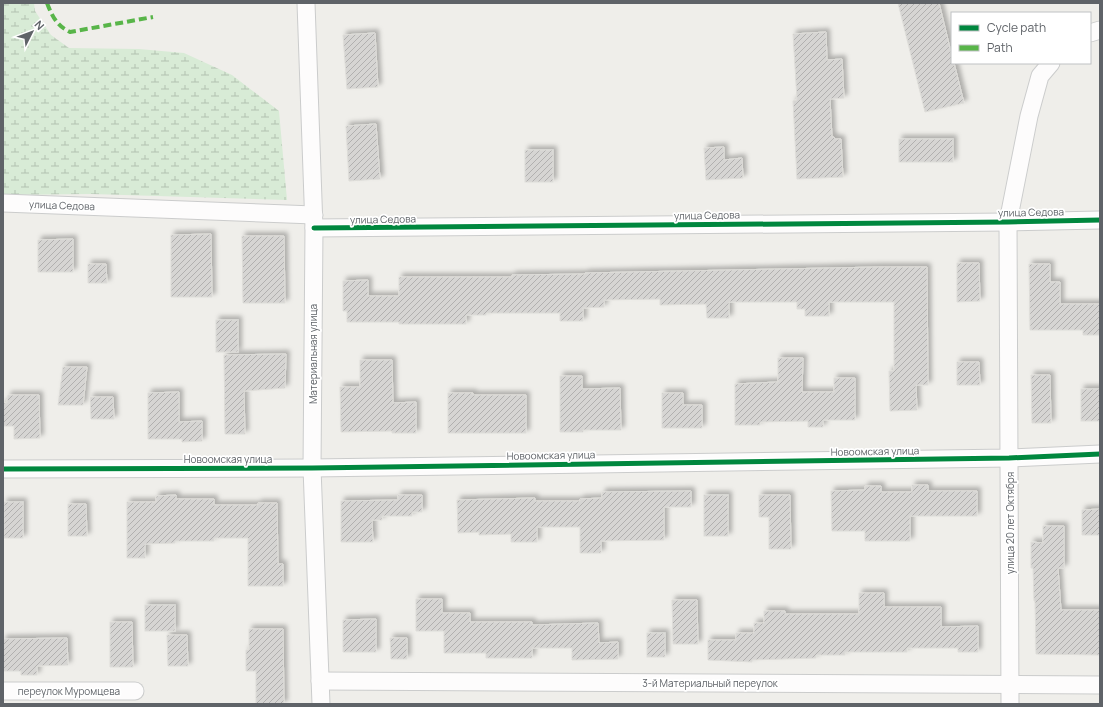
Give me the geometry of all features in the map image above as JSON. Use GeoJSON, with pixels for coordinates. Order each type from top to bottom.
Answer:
{"type":"FeatureCollection","features":[{"type":"Feature","properties":{"kind":"street","name":"Материальная улица"},"geometry":{"type":"LineString","coordinates":[[306,3],[314,221],[312,468],[321,704]]}},
{"type":"Feature","properties":{"kind":"street","name":"улица 20 лет Октября"},"geometry":{"type":"LineString","coordinates":[[1010,704],[1008,222],[1040,76],[1050,64]]}},
{"type":"Feature","properties":{"kind":"street","name":"улица Седова"},"geometry":{"type":"LineString","coordinates":[[3,203],[314,221],[1008,222],[1100,220]]}},
{"type":"Feature","properties":{"kind":"street","name":"Новоомская улица"},"geometry":{"type":"LineString","coordinates":[[3,470],[312,468],[1009,458],[1100,454]]}},
{"type":"Feature","properties":{"kind":"street","name":"3-й Материальный переулок"},"geometry":{"type":"LineString","coordinates":[[320,681],[1100,685]]}},
{"type":"Feature","properties":{"kind":"street","name":"переулок Муромцева"},"geometry":{"type":"LineString","coordinates":[[3,691],[135,691]]}},
{"type":"Feature","properties":{"kind":"green space"},"geometry":{"type":"Polygon","coordinates":[[[3,3],[34,3],[35,11],[51,35],[69,48],[139,49],[184,53],[232,75],[279,111],[287,200],[91,194],[3,195],[3,3]]]}},
{"type":"Feature","properties":{"kind":"building"},"geometry":{"type":"Polygon","coordinates":[[[898,3],[939,3],[951,52],[951,64],[954,64],[964,103],[925,112],[898,3]]]}},
{"type":"Feature","properties":{"kind":"building"},"geometry":{"type":"Polygon","coordinates":[[[826,32],[827,60],[842,59],[844,98],[830,99],[832,137],[835,139],[841,139],[843,177],[797,179],[793,101],[797,100],[793,34],[826,32]]]}},
{"type":"Feature","properties":{"kind":"building"},"geometry":{"type":"Polygon","coordinates":[[[375,33],[378,87],[347,89],[343,35],[375,33]]]}},
{"type":"Feature","properties":{"kind":"building"},"geometry":{"type":"Polygon","coordinates":[[[376,124],[380,179],[349,181],[346,126],[376,124]]]}},
{"type":"Feature","properties":{"kind":"building"},"geometry":{"type":"Polygon","coordinates":[[[899,139],[953,139],[953,162],[899,162],[899,139]]]}},
{"type":"Feature","properties":{"kind":"building"},"geometry":{"type":"Polygon","coordinates":[[[724,147],[724,160],[742,158],[743,178],[706,180],[704,148],[724,147]]]}},
{"type":"Feature","properties":{"kind":"building"},"geometry":{"type":"Polygon","coordinates":[[[525,150],[553,150],[553,182],[525,182],[525,150]]]}},
{"type":"Feature","properties":{"kind":"building"},"geometry":{"type":"Polygon","coordinates":[[[211,234],[212,297],[171,297],[171,235],[211,234]]]}},
{"type":"Feature","properties":{"kind":"building"},"geometry":{"type":"Polygon","coordinates":[[[242,236],[284,236],[285,303],[243,303],[242,236]]]}},
{"type":"Feature","properties":{"kind":"building"},"geometry":{"type":"Polygon","coordinates":[[[73,239],[73,272],[38,272],[38,240],[73,239]]]}},
{"type":"Feature","properties":{"kind":"building"},"geometry":{"type":"Polygon","coordinates":[[[957,263],[979,263],[980,301],[957,302],[957,263]]]}},
{"type":"Feature","properties":{"kind":"building"},"geometry":{"type":"Polygon","coordinates":[[[88,264],[106,264],[107,283],[88,283],[88,264]]]}},
{"type":"Feature","properties":{"kind":"building"},"geometry":{"type":"Polygon","coordinates":[[[1029,264],[1050,264],[1050,282],[1060,282],[1060,304],[1100,304],[1100,335],[1083,335],[1083,330],[1030,330],[1029,264]]]}},
{"type":"Feature","properties":{"kind":"building"},"geometry":{"type":"Polygon","coordinates":[[[927,267],[928,385],[916,385],[917,410],[890,411],[889,371],[894,371],[894,302],[829,302],[829,316],[805,316],[805,309],[797,309],[797,302],[729,302],[729,318],[707,318],[706,304],[660,305],[660,299],[604,300],[604,307],[583,308],[583,321],[560,321],[560,313],[486,313],[486,315],[466,315],[466,324],[347,322],[347,311],[343,311],[343,281],[368,280],[368,296],[399,296],[399,277],[512,277],[512,275],[585,273],[927,267]]]}},
{"type":"Feature","properties":{"kind":"building"},"geometry":{"type":"Polygon","coordinates":[[[216,320],[238,320],[238,352],[216,352],[216,320]]]}},
{"type":"Feature","properties":{"kind":"building"},"geometry":{"type":"Polygon","coordinates":[[[286,354],[285,388],[244,391],[245,434],[225,434],[224,355],[286,354]]]}},
{"type":"Feature","properties":{"kind":"building"},"geometry":{"type":"Polygon","coordinates":[[[778,358],[803,358],[802,392],[834,392],[834,378],[855,378],[855,420],[823,420],[823,427],[808,427],[808,421],[760,422],[760,425],[735,425],[735,384],[778,382],[778,358]]]}},
{"type":"Feature","properties":{"kind":"building"},"geometry":{"type":"Polygon","coordinates":[[[360,360],[392,360],[393,403],[416,402],[416,433],[392,433],[392,431],[341,432],[340,387],[360,387],[360,360]]]}},
{"type":"Feature","properties":{"kind":"building"},"geometry":{"type":"Polygon","coordinates":[[[957,362],[979,362],[980,385],[957,385],[957,362]]]}},
{"type":"Feature","properties":{"kind":"building"},"geometry":{"type":"Polygon","coordinates":[[[63,367],[87,367],[83,405],[58,405],[63,367]]]}},
{"type":"Feature","properties":{"kind":"building"},"geometry":{"type":"Polygon","coordinates":[[[1031,375],[1050,375],[1051,423],[1032,423],[1031,375]]]}},
{"type":"Feature","properties":{"kind":"building"},"geometry":{"type":"Polygon","coordinates":[[[560,376],[582,376],[582,389],[620,388],[621,430],[583,430],[583,432],[560,432],[560,376]]]}},
{"type":"Feature","properties":{"kind":"building"},"geometry":{"type":"Polygon","coordinates":[[[1081,389],[1100,389],[1100,421],[1081,421],[1081,389]]]}},
{"type":"Feature","properties":{"kind":"building"},"geometry":{"type":"Polygon","coordinates":[[[179,392],[179,422],[202,421],[202,441],[182,442],[182,439],[148,439],[148,393],[179,392]]]}},
{"type":"Feature","properties":{"kind":"building"},"geometry":{"type":"Polygon","coordinates":[[[448,393],[473,393],[473,395],[526,395],[526,433],[448,433],[448,393]]]}},
{"type":"Feature","properties":{"kind":"building"},"geometry":{"type":"Polygon","coordinates":[[[662,393],[683,393],[683,405],[702,405],[702,428],[662,428],[662,393]]]}},
{"type":"Feature","properties":{"kind":"building"},"geometry":{"type":"Polygon","coordinates":[[[8,395],[39,395],[40,438],[14,439],[14,426],[3,426],[3,403],[7,403],[8,395]]]}},
{"type":"Feature","properties":{"kind":"building"},"geometry":{"type":"Polygon","coordinates":[[[90,397],[113,397],[114,419],[91,419],[90,397]]]}},
{"type":"Feature","properties":{"kind":"building"},"geometry":{"type":"Polygon","coordinates":[[[912,485],[928,485],[928,491],[977,491],[977,516],[910,516],[910,541],[865,541],[865,531],[832,531],[831,491],[865,490],[865,486],[881,486],[881,492],[912,492],[912,485]]]}},
{"type":"Feature","properties":{"kind":"building"},"geometry":{"type":"Polygon","coordinates":[[[691,491],[691,507],[664,507],[664,540],[601,541],[601,553],[580,553],[580,527],[537,527],[537,542],[511,542],[511,534],[479,535],[479,532],[458,533],[457,500],[535,498],[535,501],[580,501],[580,499],[602,498],[602,492],[691,491]]]}},
{"type":"Feature","properties":{"kind":"building"},"geometry":{"type":"Polygon","coordinates":[[[176,495],[176,499],[214,499],[214,505],[258,505],[258,503],[277,503],[278,564],[283,564],[283,586],[248,586],[248,538],[214,538],[214,541],[175,541],[175,543],[145,544],[145,558],[127,558],[127,502],[156,502],[156,496],[176,495]]]}},
{"type":"Feature","properties":{"kind":"building"},"geometry":{"type":"Polygon","coordinates":[[[398,495],[422,495],[422,512],[412,512],[412,516],[382,516],[382,520],[372,520],[373,542],[341,542],[341,501],[398,500],[398,495]]]}},
{"type":"Feature","properties":{"kind":"building"},"geometry":{"type":"Polygon","coordinates":[[[704,495],[728,495],[728,536],[704,536],[704,495]]]}},
{"type":"Feature","properties":{"kind":"building"},"geometry":{"type":"Polygon","coordinates":[[[759,495],[790,495],[791,549],[769,549],[769,517],[759,517],[759,495]]]}},
{"type":"Feature","properties":{"kind":"building"},"geometry":{"type":"Polygon","coordinates":[[[4,502],[23,502],[23,538],[4,538],[4,502]]]}},
{"type":"Feature","properties":{"kind":"building"},"geometry":{"type":"Polygon","coordinates":[[[68,504],[86,504],[87,536],[68,536],[68,504]]]}},
{"type":"Feature","properties":{"kind":"building"},"geometry":{"type":"Polygon","coordinates":[[[1100,509],[1100,535],[1082,535],[1082,510],[1100,509]]]}},
{"type":"Feature","properties":{"kind":"building"},"geometry":{"type":"Polygon","coordinates":[[[1043,526],[1064,526],[1064,568],[1058,568],[1061,610],[1100,610],[1100,655],[1036,654],[1035,601],[1033,568],[1031,568],[1031,542],[1043,543],[1043,526]]]}},
{"type":"Feature","properties":{"kind":"building"},"geometry":{"type":"Polygon","coordinates":[[[859,593],[884,593],[884,607],[941,607],[941,627],[978,626],[978,652],[958,652],[958,648],[907,648],[907,652],[845,652],[845,655],[816,655],[816,658],[752,660],[752,662],[708,660],[708,640],[736,640],[736,633],[754,633],[754,623],[764,623],[764,611],[785,611],[785,614],[859,614],[859,593]]]}},
{"type":"Feature","properties":{"kind":"building"},"geometry":{"type":"Polygon","coordinates":[[[416,599],[442,599],[442,613],[470,613],[470,622],[532,622],[532,625],[598,623],[599,643],[618,642],[618,659],[572,660],[572,648],[532,648],[532,658],[486,658],[486,653],[444,653],[444,631],[416,631],[416,599]]]}},
{"type":"Feature","properties":{"kind":"building"},"geometry":{"type":"Polygon","coordinates":[[[672,600],[697,600],[698,644],[673,644],[672,600]]]}},
{"type":"Feature","properties":{"kind":"building"},"geometry":{"type":"Polygon","coordinates":[[[145,605],[175,605],[175,631],[145,631],[145,605]]]}},
{"type":"Feature","properties":{"kind":"building"},"geometry":{"type":"Polygon","coordinates":[[[376,619],[376,652],[343,652],[343,620],[376,619]]]}},
{"type":"Feature","properties":{"kind":"building"},"geometry":{"type":"Polygon","coordinates":[[[110,622],[132,622],[133,667],[110,667],[110,622]]]}},
{"type":"Feature","properties":{"kind":"building"},"geometry":{"type":"Polygon","coordinates":[[[249,629],[283,629],[284,704],[256,704],[256,671],[246,671],[246,650],[249,650],[249,629]]]}},
{"type":"Feature","properties":{"kind":"building"},"geometry":{"type":"Polygon","coordinates":[[[647,633],[665,633],[665,657],[647,657],[647,633]]]}},
{"type":"Feature","properties":{"kind":"building"},"geometry":{"type":"Polygon","coordinates":[[[167,635],[187,635],[188,666],[168,666],[167,635]]]}},
{"type":"Feature","properties":{"kind":"building"},"geometry":{"type":"Polygon","coordinates":[[[67,638],[68,665],[37,666],[37,675],[21,675],[21,671],[3,671],[3,639],[67,638]]]}},
{"type":"Feature","properties":{"kind":"building"},"geometry":{"type":"Polygon","coordinates":[[[390,638],[407,638],[407,659],[391,659],[390,638]]]}},
{"type":"Feature","properties":{"kind":"marked path"},"geometry":{"type":"LineString","coordinates":[[47,3],[56,20],[65,30],[70,32],[153,17]]}},
{"type":"Feature","properties":{"kind":"cycle path"},"geometry":{"type":"LineString","coordinates":[[314,228],[1100,220]]}},
{"type":"Feature","properties":{"kind":"cycle path"},"geometry":{"type":"LineString","coordinates":[[3,469],[312,468],[1009,458],[1100,454]]}}]}
